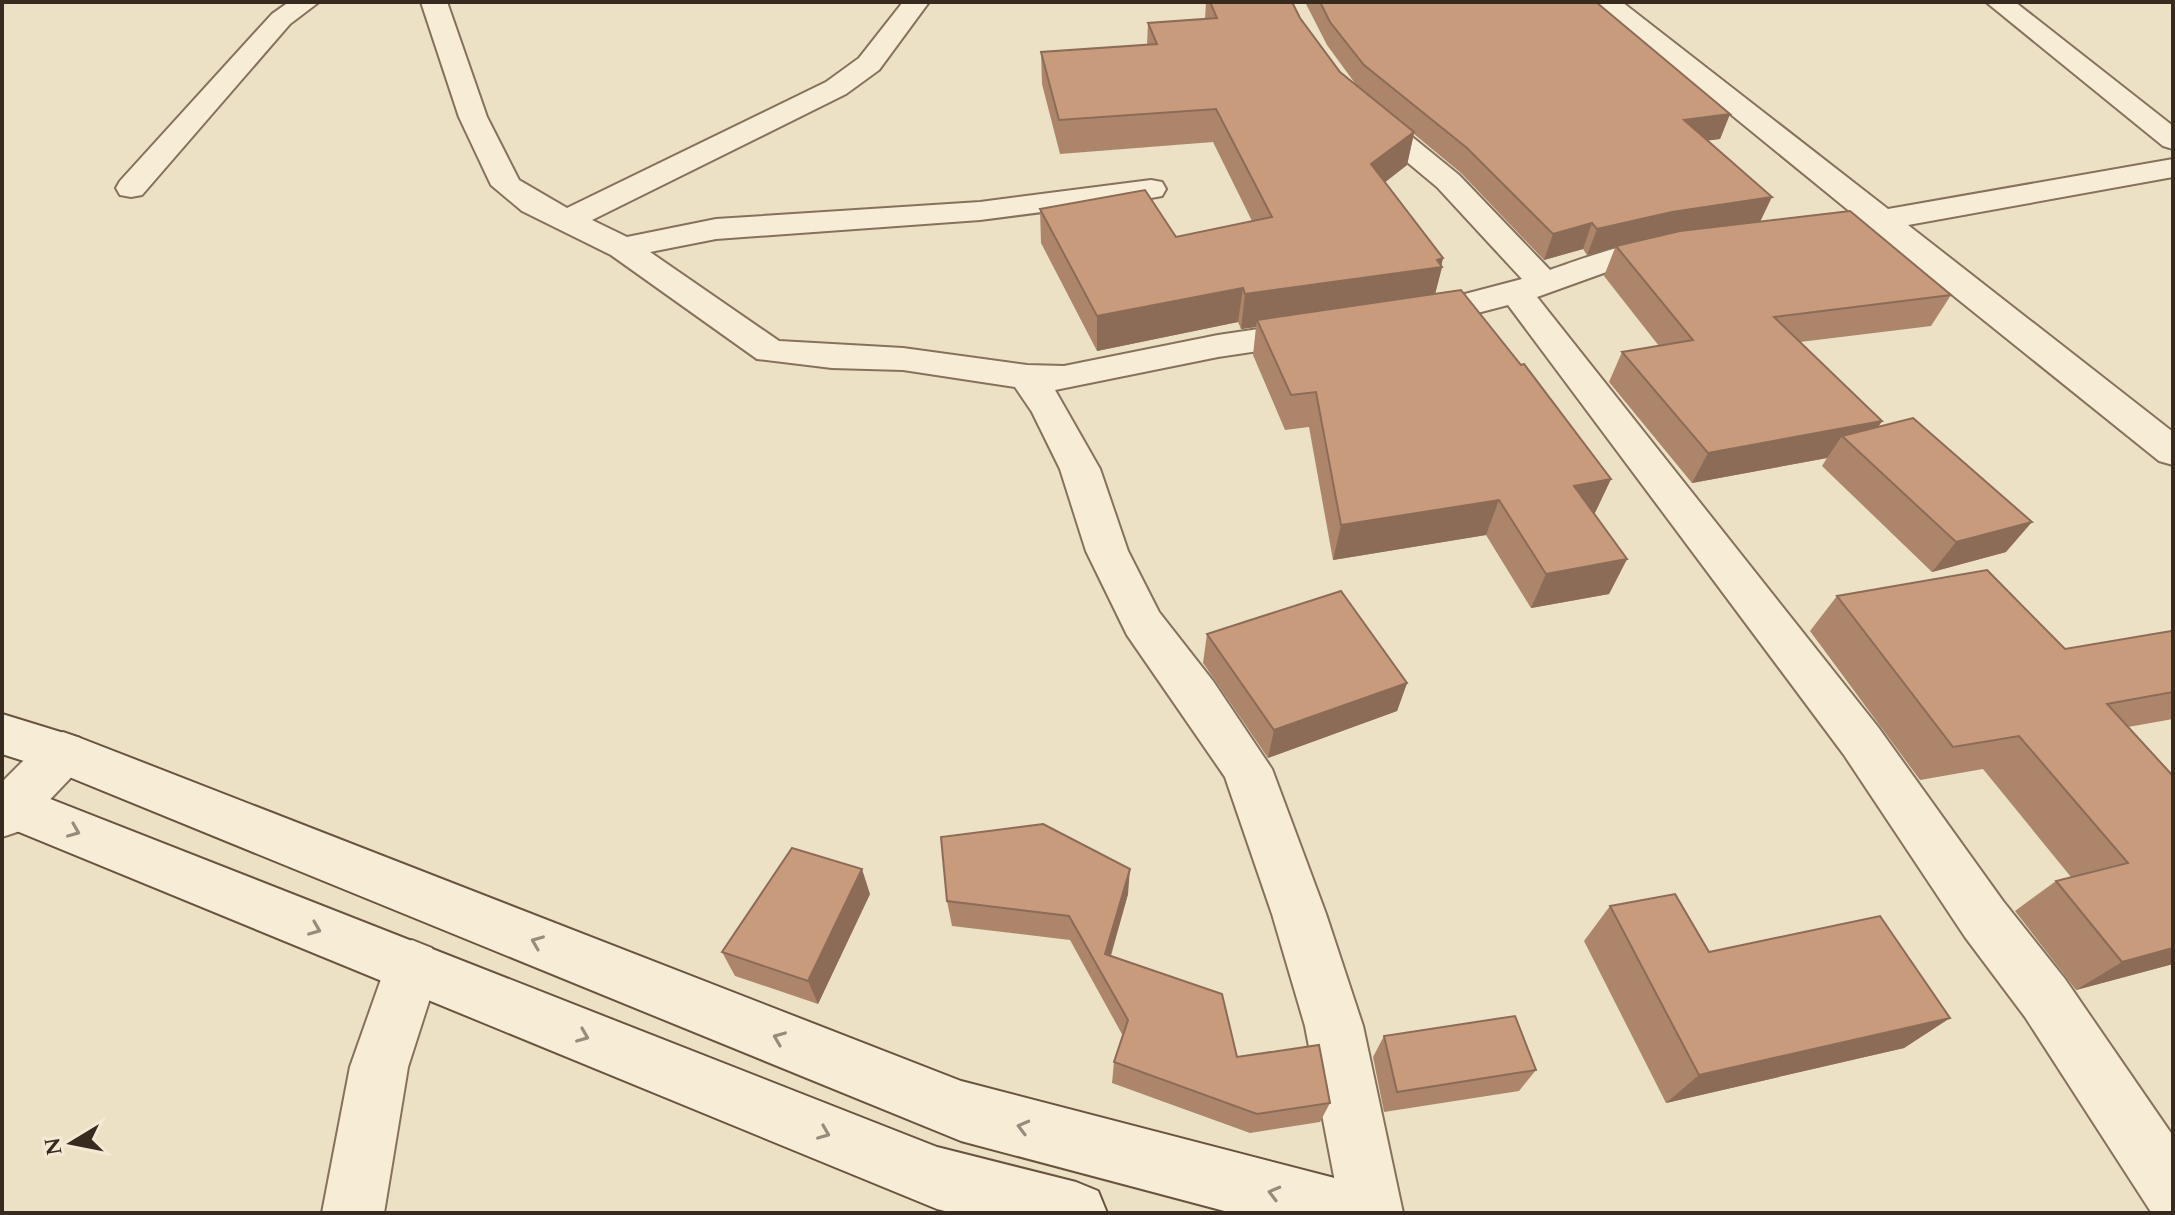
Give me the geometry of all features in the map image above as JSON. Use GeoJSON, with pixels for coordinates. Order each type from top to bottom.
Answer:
{"type":"FeatureCollection","features":[{"type":"Feature","properties":{"kind":"street"},"geometry":{"type":"LineString","coordinates":[[131,188],[281,19],[306,2]]}},
{"type":"Feature","properties":{"kind":"street"},"geometry":{"type":"LineString","coordinates":[[434,2],[473,117],[506,185],[533,204],[623,248],[770,351],[903,359],[1027,377],[1064,378],[1218,346],[1344,327]]}},
{"type":"Feature","properties":{"kind":"street"},"geometry":{"type":"LineString","coordinates":[[568,220],[836,88],[869,64],[916,2]]}},
{"type":"Feature","properties":{"kind":"street"},"geometry":{"type":"LineString","coordinates":[[1606,2],[2173,452]]}},
{"type":"Feature","properties":{"kind":"street"},"geometry":{"type":"LineString","coordinates":[[1999,2],[2173,140]]}},
{"type":"Feature","properties":{"kind":"street"},"geometry":{"type":"LineString","coordinates":[[1347,97],[1448,181],[1530,288],[1861,741],[1984,919],[2045,998],[2173,1190]]}},
{"type":"Feature","properties":{"kind":"street"},"geometry":{"type":"LineString","coordinates":[[1778,232],[1885,221],[2098,177],[2173,168]]}},
{"type":"Feature","properties":{"kind":"street"},"geometry":{"type":"LineString","coordinates":[[623,248],[716,229],[980,211],[1151,189]]}},
{"type":"Feature","properties":{"kind":"street"},"geometry":{"type":"LineString","coordinates":[[1387,322],[1430,316],[1530,288],[1603,262],[1695,244]]}},
{"type":"Feature","properties":{"kind":"street"},"geometry":{"type":"LineString","coordinates":[[1027,377],[1050,409],[1080,469],[1107,551],[1143,623],[1247,769],[1299,914],[1334,1026],[1372,1213]]}},
{"type":"Feature","properties":{"kind":"street"},"geometry":{"type":"LineString","coordinates":[[2,734],[63,753],[961,1111],[1350,1213]]}},
{"type":"Feature","properties":{"kind":"street"},"geometry":{"type":"LineString","coordinates":[[63,753],[5,807],[412,967],[937,1196],[1076,1213]]}},
{"type":"Feature","properties":{"kind":"street"},"geometry":{"type":"LineString","coordinates":[[353,1213],[379,1067],[412,967]]}},
{"type":"Feature","properties":{"kind":"building"},"geometry":{"type":"Polygon","coordinates":[[[1210,2],[1292,2],[1300,18],[1340,72],[1414,132],[1371,164],[1443,258],[1437,260],[1442,267],[1245,294],[1243,288],[1097,316],[1040,209],[1145,190],[1176,237],[1272,217],[1216,109],[1059,120],[1041,52],[1157,44],[1148,23],[1217,18],[1210,2]]]}},
{"type":"Feature","properties":{"kind":"building"},"geometry":{"type":"Polygon","coordinates":[[[1320,2],[1596,2],[1730,114],[1684,120],[1772,197],[1672,212],[1597,229],[1592,223],[1553,234],[1467,148],[1364,65],[1330,22],[1320,2]]]}},
{"type":"Feature","properties":{"kind":"building"},"geometry":{"type":"Polygon","coordinates":[[[1850,211],[1951,295],[1774,317],[1882,421],[1708,453],[1622,352],[1693,340],[1616,246],[1680,231],[1850,211]]]}},
{"type":"Feature","properties":{"kind":"building"},"geometry":{"type":"Polygon","coordinates":[[[1461,290],[1521,365],[1524,364],[1611,479],[1574,486],[1627,559],[1546,574],[1499,500],[1341,525],[1316,392],[1291,395],[1257,320],[1461,290]]]}},
{"type":"Feature","properties":{"kind":"building"},"geometry":{"type":"Polygon","coordinates":[[[1913,418],[2032,522],[1956,542],[1842,436],[1913,418]]]}},
{"type":"Feature","properties":{"kind":"building"},"geometry":{"type":"Polygon","coordinates":[[[1987,570],[2065,649],[2173,633],[2173,692],[2107,704],[2173,776],[2173,948],[2122,962],[2056,881],[2128,863],[2019,736],[1953,747],[1837,596],[1987,570]]]}},
{"type":"Feature","properties":{"kind":"building"},"geometry":{"type":"Polygon","coordinates":[[[1341,591],[1407,683],[1274,730],[1207,634],[1341,591]]]}},
{"type":"Feature","properties":{"kind":"building"},"geometry":{"type":"Polygon","coordinates":[[[1043,824],[1130,869],[1105,954],[1222,994],[1237,1057],[1319,1045],[1330,1103],[1257,1114],[1114,1062],[1128,1020],[1069,916],[947,901],[941,837],[1043,824]]]}},
{"type":"Feature","properties":{"kind":"building"},"geometry":{"type":"Polygon","coordinates":[[[792,848],[862,869],[808,981],[722,952],[792,848]]]}},
{"type":"Feature","properties":{"kind":"building"},"geometry":{"type":"Polygon","coordinates":[[[1675,894],[1709,952],[1880,916],[1950,1018],[1699,1075],[1610,906],[1675,894]]]}},
{"type":"Feature","properties":{"kind":"building"},"geometry":{"type":"Polygon","coordinates":[[[1515,1016],[1536,1070],[1397,1092],[1384,1036],[1515,1016]]]}}]}
